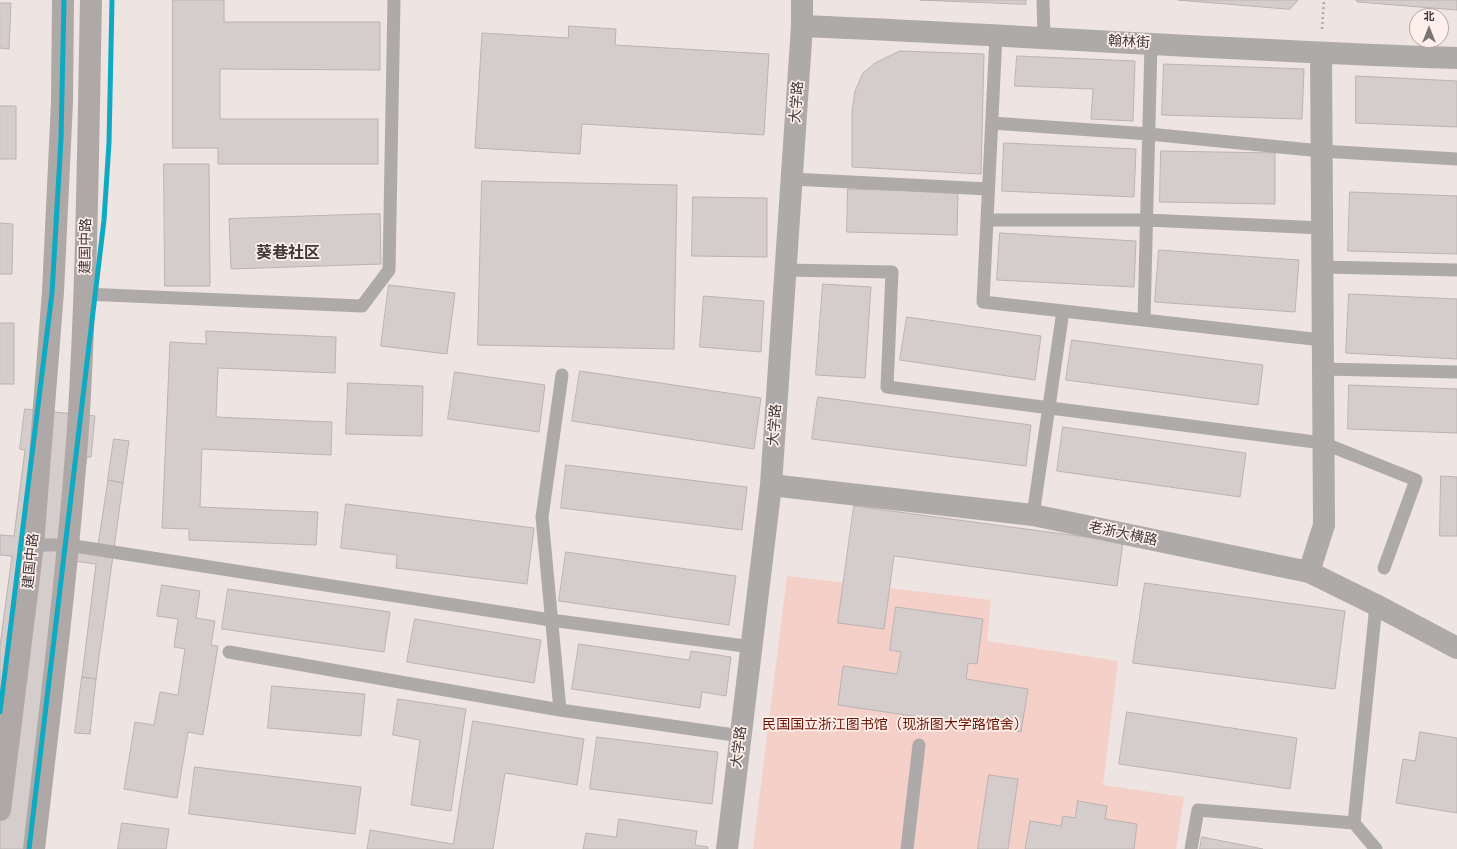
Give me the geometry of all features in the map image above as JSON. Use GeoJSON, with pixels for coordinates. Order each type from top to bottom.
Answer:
{"type":"FeatureCollection","features":[{"type":"Feature","properties":{"kind":"main road","name":"建国中路"},"geometry":{"type":"LineString","coordinates":[[0,810],[34,546],[53,292],[62,102],[64,0]]}},
{"type":"Feature","properties":{"kind":"main road","name":"建国中路"},"geometry":{"type":"LineString","coordinates":[[34,849],[68,546],[78,427],[84,294],[91,0]]}},
{"type":"Feature","properties":{"kind":"street","name":"大学路"},"geometry":{"type":"LineString","coordinates":[[727,849],[771,485],[802,26],[802,0]]}},
{"type":"Feature","properties":{"kind":"street","name":"翰林街"},"geometry":{"type":"LineString","coordinates":[[802,26],[1044,37],[1321,54],[1457,58]]}},
{"type":"Feature","properties":{"kind":"street"},"geometry":{"type":"LineString","coordinates":[[1309,572],[1324,524],[1321,54]]}},
{"type":"Feature","properties":{"kind":"street","name":"老浙大横路"},"geometry":{"type":"LineString","coordinates":[[771,485],[1033,515],[1309,572],[1376,605],[1457,648]]}},
{"type":"Feature","properties":{"kind":"lane"},"geometry":{"type":"LineString","coordinates":[[84,294],[362,306],[389,270],[394,0]]}},
{"type":"Feature","properties":{"kind":"lane"},"geometry":{"type":"LineString","coordinates":[[1043,0],[1044,37]]}},
{"type":"Feature","properties":{"kind":"lane"},"geometry":{"type":"LineString","coordinates":[[996,35],[983,302],[1322,340]]}},
{"type":"Feature","properties":{"kind":"lane"},"geometry":{"type":"LineString","coordinates":[[1144,320],[1151,43]]}},
{"type":"Feature","properties":{"kind":"lane"},"geometry":{"type":"LineString","coordinates":[[992,123],[1149,134],[1322,151],[1457,159]]}},
{"type":"Feature","properties":{"kind":"lane"},"geometry":{"type":"LineString","coordinates":[[792,179],[988,189]]}},
{"type":"Feature","properties":{"kind":"lane"},"geometry":{"type":"LineString","coordinates":[[987,220],[1147,220],[1322,228]]}},
{"type":"Feature","properties":{"kind":"lane"},"geometry":{"type":"LineString","coordinates":[[1322,267],[1457,270]]}},
{"type":"Feature","properties":{"kind":"lane"},"geometry":{"type":"LineString","coordinates":[[785,270],[892,272],[887,387],[1323,443],[1416,480],[1384,568]]}},
{"type":"Feature","properties":{"kind":"lane"},"geometry":{"type":"LineString","coordinates":[[1033,515],[1063,311]]}},
{"type":"Feature","properties":{"kind":"lane"},"geometry":{"type":"LineString","coordinates":[[1323,369],[1457,372]]}},
{"type":"Feature","properties":{"kind":"lane"},"geometry":{"type":"LineString","coordinates":[[560,710],[542,516],[562,375]]}},
{"type":"Feature","properties":{"kind":"lane"},"geometry":{"type":"LineString","coordinates":[[34,546],[68,546],[552,620],[752,647]]}},
{"type":"Feature","properties":{"kind":"lane"},"geometry":{"type":"LineString","coordinates":[[1354,823],[1376,605]]}},
{"type":"Feature","properties":{"kind":"lane"},"geometry":{"type":"LineString","coordinates":[[229,652],[560,710],[741,736]]}},
{"type":"Feature","properties":{"kind":"lane"},"geometry":{"type":"LineString","coordinates":[[907,849],[919,745]]}},
{"type":"Feature","properties":{"kind":"lane"},"geometry":{"type":"LineString","coordinates":[[1191,849],[1198,810],[1354,823],[1376,849]]}},
{"type":"Feature","properties":{"kind":"path"},"geometry":{"type":"LineString","coordinates":[[1321,54],[1324,0]]}},
{"type":"Feature","properties":{"kind":"green space","name":"民国国立浙江图书馆（现浙图大学路馆舍）"},"geometry":{"type":"Polygon","coordinates":[[[787,576],[991,600],[987,641],[1118,661],[1103,785],[1184,797],[1176,849],[753,849],[787,576]]]}},
{"type":"Feature","properties":{"kind":"building"},"geometry":{"type":"Polygon","coordinates":[[[173,0],[224,0],[224,22],[380,22],[380,70],[220,69],[220,119],[378,119],[378,164],[218,164],[218,148],[173,148],[173,0]]]}},
{"type":"Feature","properties":{"kind":"building"},"geometry":{"type":"Polygon","coordinates":[[[920,0],[1026,0],[1026,4],[920,0]]]}},
{"type":"Feature","properties":{"kind":"building"},"geometry":{"type":"Polygon","coordinates":[[[1178,0],[1298,0],[1290,9],[1178,0]]]}},
{"type":"Feature","properties":{"kind":"building"},"geometry":{"type":"Polygon","coordinates":[[[1356,0],[1457,0],[1457,10],[1449,9],[1449,8],[1358,2],[1356,0]]]}},
{"type":"Feature","properties":{"kind":"building"},"geometry":{"type":"Polygon","coordinates":[[[0,3],[11,3],[9,49],[0,48],[0,3]]]}},
{"type":"Feature","properties":{"kind":"building"},"geometry":{"type":"Polygon","coordinates":[[[569,26],[616,29],[615,45],[769,54],[764,135],[582,124],[580,154],[475,148],[482,33],[568,38],[569,26]]]}},
{"type":"Feature","properties":{"kind":"building"},"geometry":{"type":"Polygon","coordinates":[[[900,51],[984,54],[981,174],[852,167],[852,112],[855,91],[863,73],[875,63],[900,51]]]}},
{"type":"Feature","properties":{"kind":"building"},"geometry":{"type":"Polygon","coordinates":[[[1017,56],[1135,61],[1133,121],[1091,119],[1093,89],[1015,86],[1017,56]]]}},
{"type":"Feature","properties":{"kind":"building"},"geometry":{"type":"Polygon","coordinates":[[[1164,64],[1304,69],[1302,119],[1162,115],[1164,64]]]}},
{"type":"Feature","properties":{"kind":"building"},"geometry":{"type":"Polygon","coordinates":[[[1356,76],[1457,81],[1457,127],[1356,123],[1356,76]]]}},
{"type":"Feature","properties":{"kind":"building"},"geometry":{"type":"Polygon","coordinates":[[[0,106],[16,106],[16,159],[0,159],[0,106]]]}},
{"type":"Feature","properties":{"kind":"building"},"geometry":{"type":"Polygon","coordinates":[[[1004,143],[1136,149],[1134,197],[1002,191],[1004,143]]]}},
{"type":"Feature","properties":{"kind":"building"},"geometry":{"type":"Polygon","coordinates":[[[1161,151],[1275,153],[1275,204],[1160,202],[1161,151]]]}},
{"type":"Feature","properties":{"kind":"building"},"geometry":{"type":"Polygon","coordinates":[[[164,164],[209,164],[210,286],[165,286],[164,164]]]}},
{"type":"Feature","properties":{"kind":"building"},"geometry":{"type":"Polygon","coordinates":[[[482,181],[677,185],[674,349],[478,345],[482,181]]]}},
{"type":"Feature","properties":{"kind":"building"},"geometry":{"type":"Polygon","coordinates":[[[848,189],[958,192],[957,235],[847,232],[848,189]]]}},
{"type":"Feature","properties":{"kind":"building"},"geometry":{"type":"Polygon","coordinates":[[[1350,192],[1457,196],[1457,254],[1348,251],[1350,192]]]}},
{"type":"Feature","properties":{"kind":"building"},"geometry":{"type":"Polygon","coordinates":[[[693,197],[767,198],[767,257],[692,256],[693,197]]]}},
{"type":"Feature","properties":{"kind":"building"},"geometry":{"type":"Polygon","coordinates":[[[380,214],[381,264],[231,269],[229,219],[380,214]]]}},
{"type":"Feature","properties":{"kind":"building"},"geometry":{"type":"Polygon","coordinates":[[[0,223],[13,224],[12,274],[0,274],[0,223]]]}},
{"type":"Feature","properties":{"kind":"building"},"geometry":{"type":"Polygon","coordinates":[[[1000,233],[1136,241],[1134,287],[997,280],[1000,233]]]}},
{"type":"Feature","properties":{"kind":"building"},"geometry":{"type":"Polygon","coordinates":[[[1159,250],[1299,260],[1295,312],[1155,302],[1159,250]]]}},
{"type":"Feature","properties":{"kind":"building"},"geometry":{"type":"Polygon","coordinates":[[[823,284],[871,287],[865,378],[816,375],[823,284]]]}},
{"type":"Feature","properties":{"kind":"building"},"geometry":{"type":"Polygon","coordinates":[[[389,285],[455,293],[447,354],[381,346],[389,285]]]}},
{"type":"Feature","properties":{"kind":"building"},"geometry":{"type":"Polygon","coordinates":[[[1349,294],[1457,299],[1457,359],[1346,353],[1349,294]]]}},
{"type":"Feature","properties":{"kind":"building"},"geometry":{"type":"Polygon","coordinates":[[[704,296],[764,301],[761,352],[700,347],[704,296]]]}},
{"type":"Feature","properties":{"kind":"building"},"geometry":{"type":"Polygon","coordinates":[[[907,317],[1041,336],[1035,380],[900,360],[907,317]]]}},
{"type":"Feature","properties":{"kind":"building"},"geometry":{"type":"Polygon","coordinates":[[[0,323],[14,323],[14,384],[0,384],[0,323]]]}},
{"type":"Feature","properties":{"kind":"building"},"geometry":{"type":"Polygon","coordinates":[[[206,331],[336,337],[335,373],[218,368],[216,417],[332,422],[331,455],[202,449],[200,507],[318,512],[316,545],[189,540],[189,529],[162,528],[170,342],[206,344],[206,331]]]}},
{"type":"Feature","properties":{"kind":"building"},"geometry":{"type":"Polygon","coordinates":[[[1072,340],[1263,365],[1258,405],[1066,380],[1072,340]]]}},
{"type":"Feature","properties":{"kind":"building"},"geometry":{"type":"Polygon","coordinates":[[[580,371],[761,398],[754,449],[572,421],[580,371]]]}},
{"type":"Feature","properties":{"kind":"building"},"geometry":{"type":"Polygon","coordinates":[[[455,372],[545,385],[539,432],[448,419],[455,372]]]}},
{"type":"Feature","properties":{"kind":"building"},"geometry":{"type":"Polygon","coordinates":[[[348,383],[423,386],[422,436],[346,434],[348,383]]]}},
{"type":"Feature","properties":{"kind":"building"},"geometry":{"type":"Polygon","coordinates":[[[1349,385],[1457,389],[1457,433],[1348,429],[1349,385]]]}},
{"type":"Feature","properties":{"kind":"building"},"geometry":{"type":"Polygon","coordinates":[[[818,397],[1031,425],[1026,466],[812,439],[818,397]]]}},
{"type":"Feature","properties":{"kind":"building"},"geometry":{"type":"Polygon","coordinates":[[[25,409],[95,416],[91,457],[87,457],[75,542],[98,545],[108,480],[123,483],[96,679],[82,677],[96,564],[73,561],[38,849],[0,849],[0,646],[12,556],[0,555],[0,535],[14,536],[25,450],[20,449],[25,409]]]}},
{"type":"Feature","properties":{"kind":"building"},"geometry":{"type":"Polygon","coordinates":[[[1063,427],[1246,453],[1240,497],[1057,471],[1063,427]]]}},
{"type":"Feature","properties":{"kind":"building"},"geometry":{"type":"Polygon","coordinates":[[[114,439],[129,441],[123,483],[108,480],[114,439]]]}},
{"type":"Feature","properties":{"kind":"building"},"geometry":{"type":"Polygon","coordinates":[[[566,465],[747,487],[742,530],[561,508],[566,465]]]}},
{"type":"Feature","properties":{"kind":"building"},"geometry":{"type":"Polygon","coordinates":[[[1441,476],[1457,477],[1457,536],[1440,536],[1441,476]]]}},
{"type":"Feature","properties":{"kind":"building"},"geometry":{"type":"Polygon","coordinates":[[[346,504],[534,528],[527,584],[396,568],[397,555],[341,548],[346,504]]]}},
{"type":"Feature","properties":{"kind":"building"},"geometry":{"type":"Polygon","coordinates":[[[854,506],[1123,542],[1117,586],[894,556],[884,629],[838,623],[854,506]]]}},
{"type":"Feature","properties":{"kind":"building"},"geometry":{"type":"Polygon","coordinates":[[[566,552],[736,576],[729,625],[559,601],[566,552]]]}},
{"type":"Feature","properties":{"kind":"building"},"geometry":{"type":"Polygon","coordinates":[[[1145,583],[1345,611],[1335,689],[1133,663],[1145,583]]]}},
{"type":"Feature","properties":{"kind":"building"},"geometry":{"type":"Polygon","coordinates":[[[162,585],[200,591],[196,618],[215,621],[211,645],[218,646],[203,735],[188,732],[177,798],[124,789],[135,722],[154,725],[160,692],[178,695],[185,649],[174,647],[178,619],[157,616],[162,585]]]}},
{"type":"Feature","properties":{"kind":"building"},"geometry":{"type":"Polygon","coordinates":[[[228,589],[390,612],[384,652],[222,629],[228,589]]]}},
{"type":"Feature","properties":{"kind":"building"},"geometry":{"type":"Polygon","coordinates":[[[896,607],[983,619],[977,664],[968,663],[966,679],[1028,689],[1021,732],[838,705],[843,666],[897,674],[901,652],[890,650],[896,607]]]}},
{"type":"Feature","properties":{"kind":"building"},"geometry":{"type":"Polygon","coordinates":[[[415,619],[541,640],[534,683],[407,662],[415,619]]]}},
{"type":"Feature","properties":{"kind":"building"},"geometry":{"type":"Polygon","coordinates":[[[579,644],[689,660],[691,651],[731,657],[726,696],[702,692],[700,708],[572,689],[579,644]]]}},
{"type":"Feature","properties":{"kind":"building"},"geometry":{"type":"Polygon","coordinates":[[[82,677],[96,679],[90,734],[75,733],[82,677]]]}},
{"type":"Feature","properties":{"kind":"building"},"geometry":{"type":"Polygon","coordinates":[[[272,686],[365,694],[361,736],[268,728],[272,686]]]}},
{"type":"Feature","properties":{"kind":"building"},"geometry":{"type":"Polygon","coordinates":[[[398,699],[466,709],[451,811],[411,805],[420,740],[393,735],[398,699]]]}},
{"type":"Feature","properties":{"kind":"building"},"geometry":{"type":"Polygon","coordinates":[[[1127,712],[1297,738],[1290,789],[1119,764],[1127,712]]]}},
{"type":"Feature","properties":{"kind":"building"},"geometry":{"type":"Polygon","coordinates":[[[473,721],[584,739],[577,785],[505,773],[493,849],[367,849],[370,830],[453,844],[473,721]]]}},
{"type":"Feature","properties":{"kind":"building"},"geometry":{"type":"Polygon","coordinates":[[[1420,732],[1457,738],[1457,813],[1396,803],[1403,759],[1415,761],[1420,732]]]}},
{"type":"Feature","properties":{"kind":"building"},"geometry":{"type":"Polygon","coordinates":[[[597,737],[718,752],[712,804],[590,789],[597,737]]]}},
{"type":"Feature","properties":{"kind":"building"},"geometry":{"type":"Polygon","coordinates":[[[195,767],[361,787],[355,834],[189,814],[195,767]]]}},
{"type":"Feature","properties":{"kind":"building"},"geometry":{"type":"Polygon","coordinates":[[[989,775],[1018,779],[1008,849],[978,849],[989,775]]]}},
{"type":"Feature","properties":{"kind":"building"},"geometry":{"type":"Polygon","coordinates":[[[1078,801],[1107,806],[1105,819],[1137,824],[1134,849],[1025,849],[1030,821],[1061,826],[1063,816],[1075,818],[1078,801]]]}},
{"type":"Feature","properties":{"kind":"building"},"geometry":{"type":"Polygon","coordinates":[[[619,819],[697,831],[695,845],[708,847],[708,849],[583,849],[586,833],[616,837],[619,819]]]}},
{"type":"Feature","properties":{"kind":"building"},"geometry":{"type":"Polygon","coordinates":[[[122,823],[169,829],[166,849],[118,849],[122,823]]]}},
{"type":"Feature","properties":{"kind":"building"},"geometry":{"type":"Polygon","coordinates":[[[1202,837],[1263,849],[1200,849],[1202,837]]]}},
{"type":"Feature","properties":{"kind":"transit line"},"geometry":{"type":"LineString","coordinates":[[0,712],[52,293],[61,139],[64,0]]}},
{"type":"Feature","properties":{"kind":"transit line"},"geometry":{"type":"LineString","coordinates":[[29,849],[104,220],[109,143],[112,0]]}},
{"type":"Feature","properties":{"kind":"district","name":"葵巷社区"},"geometry":{"type":"Point","coordinates":[288,253]}}]}
